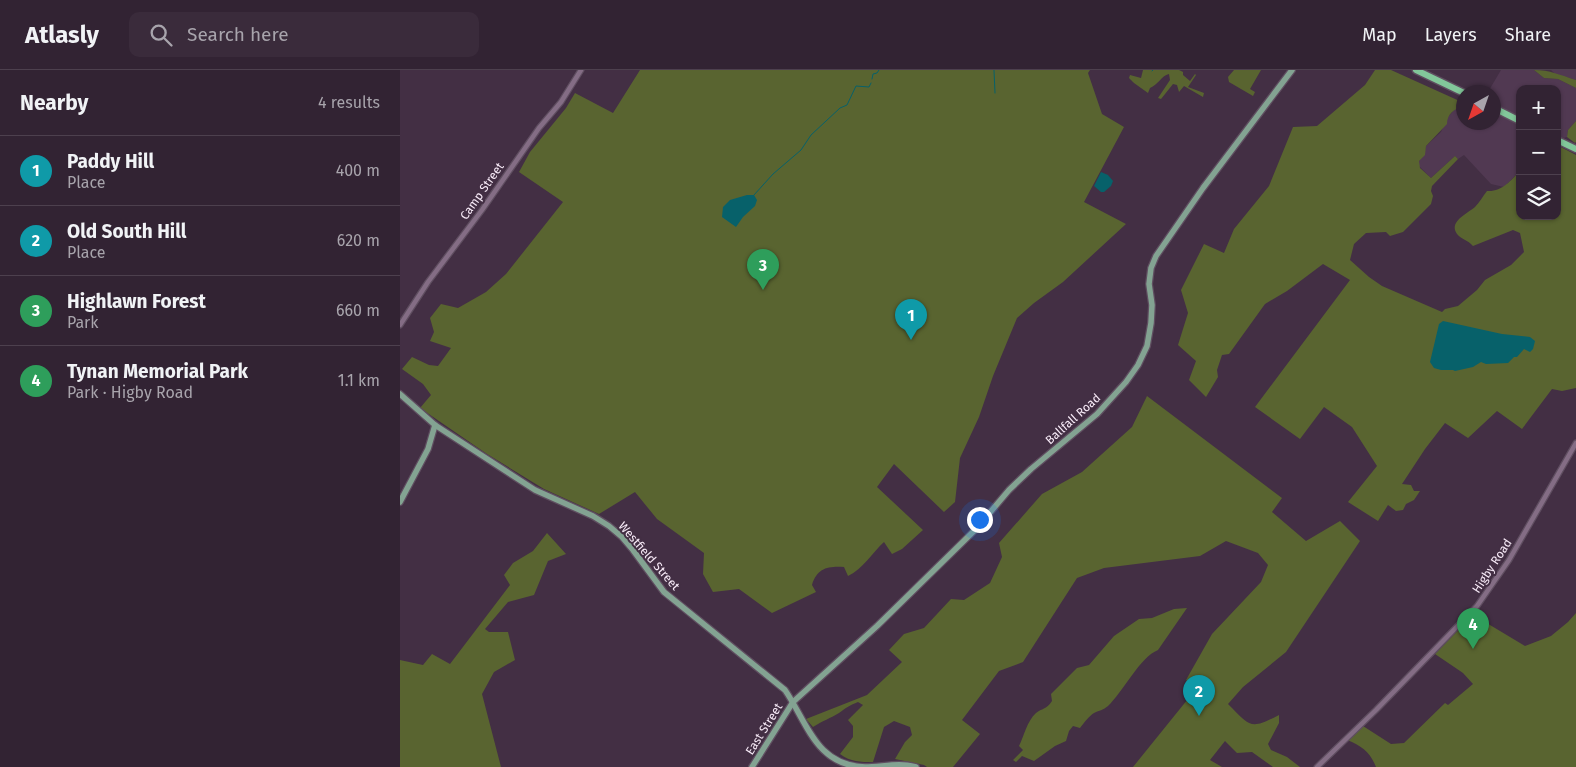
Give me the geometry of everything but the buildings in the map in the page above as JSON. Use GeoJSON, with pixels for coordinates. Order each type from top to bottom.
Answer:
{"type":"FeatureCollection","features":[{"type":"Feature","properties":{"kind":"highway"},"geometry":{"type":"LineString","coordinates":[[1416,70],[1456,89]]}},
{"type":"Feature","properties":{"kind":"highway"},"geometry":{"type":"LineString","coordinates":[[1501,112],[1516,119]]}},
{"type":"Feature","properties":{"kind":"highway"},"geometry":{"type":"LineString","coordinates":[[1561,142],[1576,149]]}},
{"type":"Feature","properties":{"kind":"main road","name":"Ballfall Road"},"geometry":{"type":"LineString","coordinates":[[793,702],[856,646],[976,530],[1009,490],[1031,469],[1097,414],[1126,382],[1138,365],[1147,346],[1152,305],[1149,284],[1151,268],[1156,256],[1203,188],[1292,70]]}},
{"type":"Feature","properties":{"kind":"main road","name":"Westfield Street"},"geometry":{"type":"LineString","coordinates":[[400,394],[435,426],[535,490],[593,516],[622,536],[664,592],[785,690],[810,734],[828,753],[838,760],[864,767],[896,764],[916,767]]}},
{"type":"Feature","properties":{"kind":"main road"},"geometry":{"type":"LineString","coordinates":[[400,502],[428,449],[435,426]]}},
{"type":"Feature","properties":{"kind":"main road","name":"East Street"},"geometry":{"type":"LineString","coordinates":[[752,767],[793,702]]}},
{"type":"Feature","properties":{"kind":"street","name":"Camp Street"},"geometry":{"type":"LineString","coordinates":[[400,325],[428,282],[482,210],[539,128],[561,102],[581,70]]}},
{"type":"Feature","properties":{"kind":"street","name":"Higby Road"},"geometry":{"type":"LineString","coordinates":[[1317,767],[1376,710],[1477,606],[1506,565],[1576,443]]}},
{"type":"Feature","properties":{"kind":"shaded area"},"geometry":{"type":"Polygon","coordinates":[[[640,70],[1090,70],[1088,73],[1102,114],[1124,127],[1084,202],[1126,224],[1063,282],[1017,318],[993,376],[979,417],[960,458],[955,502],[944,512],[894,464],[877,487],[923,530],[902,549],[892,554],[884,542],[863,565],[848,576],[844,567],[824,569],[814,579],[812,585],[816,592],[772,613],[739,589],[713,592],[703,574],[704,553],[657,519],[635,492],[599,514],[544,489],[487,454],[420,408],[431,395],[423,384],[402,369],[412,357],[429,365],[438,366],[451,348],[430,341],[434,332],[430,318],[441,304],[458,308],[486,292],[506,274],[563,202],[519,172],[530,152],[566,108],[575,93],[613,113],[640,70]]]}},
{"type":"Feature","properties":{"kind":"shaded area"},"geometry":{"type":"Polygon","coordinates":[[[1143,70],[1179,70],[1190,81],[1195,74],[1188,87],[1204,93],[1203,97],[1184,86],[1179,92],[1177,85],[1173,84],[1161,99],[1158,98],[1170,80],[1169,74],[1150,88],[1148,93],[1129,78],[1130,75],[1141,78],[1143,70]]]}},
{"type":"Feature","properties":{"kind":"shaded area"},"geometry":{"type":"Polygon","coordinates":[[[1234,70],[1261,70],[1250,89],[1255,92],[1253,96],[1229,82],[1228,77],[1234,70]]]}},
{"type":"Feature","properties":{"kind":"shaded area"},"geometry":{"type":"Polygon","coordinates":[[[1375,70],[1391,70],[1456,99],[1456,109],[1450,115],[1447,124],[1426,146],[1425,155],[1419,161],[1420,168],[1431,178],[1455,156],[1458,159],[1432,186],[1433,196],[1431,204],[1403,232],[1390,236],[1386,232],[1366,233],[1354,244],[1350,260],[1382,286],[1442,312],[1445,309],[1458,306],[1477,290],[1485,280],[1511,265],[1524,252],[1520,233],[1513,230],[1473,246],[1457,234],[1455,226],[1457,222],[1475,207],[1487,191],[1501,188],[1516,175],[1516,220],[1561,220],[1561,147],[1576,155],[1576,388],[1562,391],[1552,389],[1522,429],[1497,411],[1468,438],[1445,423],[1402,484],[1411,485],[1414,491],[1420,491],[1414,500],[1406,504],[1403,510],[1396,511],[1388,505],[1378,521],[1348,502],[1377,466],[1352,427],[1324,407],[1300,439],[1255,407],[1350,280],[1323,264],[1287,291],[1265,304],[1229,354],[1222,355],[1217,370],[1218,377],[1206,397],[1189,380],[1196,361],[1178,345],[1188,313],[1181,290],[1204,244],[1224,253],[1234,229],[1269,186],[1293,127],[1317,126],[1365,85],[1375,70]]]}},
{"type":"Feature","properties":{"kind":"shaded area"},"geometry":{"type":"Polygon","coordinates":[[[1501,70],[1534,70],[1544,78],[1558,79],[1576,88],[1576,121],[1568,130],[1567,137],[1561,139],[1561,85],[1516,85],[1516,175],[1504,187],[1491,184],[1464,155],[1458,159],[1455,156],[1431,178],[1419,166],[1419,161],[1424,155],[1426,146],[1441,132],[1447,118],[1455,109],[1456,130],[1501,130],[1501,85],[1492,85],[1501,70]]]}},
{"type":"Feature","properties":{"kind":"shaded area"},"geometry":{"type":"Polygon","coordinates":[[[1534,70],[1550,72],[1576,80],[1576,88],[1558,79],[1544,78],[1534,70]]]}},
{"type":"Feature","properties":{"kind":"shaded area"},"geometry":{"type":"Polygon","coordinates":[[[1551,70],[1576,70],[1576,80],[1555,74],[1551,70]]]}},
{"type":"Feature","properties":{"kind":"shaded area"},"geometry":{"type":"Polygon","coordinates":[[[1576,121],[1575,143],[1567,137],[1568,130],[1576,121]]]}},
{"type":"Feature","properties":{"kind":"shaded area"},"geometry":{"type":"Polygon","coordinates":[[[1101,172],[1108,175],[1113,181],[1111,186],[1104,192],[1101,192],[1094,186],[1101,172]]]}},
{"type":"Feature","properties":{"kind":"shaded area"},"geometry":{"type":"Polygon","coordinates":[[[754,195],[757,200],[755,206],[743,217],[736,227],[722,217],[723,207],[730,200],[754,195]]]}},
{"type":"Feature","properties":{"kind":"shaded area"},"geometry":{"type":"Polygon","coordinates":[[[1443,321],[1502,334],[1530,337],[1535,341],[1533,349],[1530,352],[1524,349],[1508,363],[1486,364],[1481,362],[1473,367],[1455,371],[1434,368],[1430,362],[1439,324],[1443,321]]]}},
{"type":"Feature","properties":{"kind":"shaded area"},"geometry":{"type":"Polygon","coordinates":[[[1147,396],[1282,498],[1272,512],[1306,541],[1340,521],[1360,541],[1286,652],[1243,687],[1228,704],[1251,724],[1262,723],[1279,715],[1279,723],[1268,744],[1271,750],[1287,757],[1300,767],[1273,767],[1252,752],[1237,753],[1225,741],[1210,760],[1222,767],[1133,767],[1196,689],[1186,680],[1212,634],[1261,582],[1268,565],[1258,553],[1226,541],[1200,556],[1104,568],[1077,578],[1023,662],[999,671],[962,720],[980,734],[953,767],[927,767],[895,759],[905,742],[912,735],[910,727],[894,721],[884,727],[873,762],[856,761],[840,754],[853,737],[853,726],[848,720],[863,705],[858,702],[855,703],[813,727],[806,719],[867,695],[902,662],[889,650],[904,634],[924,628],[951,599],[964,600],[990,583],[1002,557],[999,543],[1042,494],[1082,472],[1132,427],[1147,396]]]}},
{"type":"Feature","properties":{"kind":"shaded area"},"geometry":{"type":"Polygon","coordinates":[[[547,533],[566,554],[548,561],[534,595],[508,602],[485,629],[489,632],[508,632],[515,660],[494,672],[482,694],[501,767],[400,767],[400,660],[423,665],[432,654],[450,664],[510,585],[504,575],[513,563],[533,551],[547,533]]]}},
{"type":"Feature","properties":{"kind":"shaded area"},"geometry":{"type":"Polygon","coordinates":[[[1187,608],[1158,650],[1138,667],[1108,706],[1092,714],[1080,728],[1073,726],[1069,731],[1066,741],[1055,746],[1034,761],[1022,756],[1016,762],[1013,760],[1023,750],[1019,746],[1033,716],[1050,704],[1052,701],[1051,694],[1077,668],[1089,665],[1114,636],[1139,619],[1152,618],[1174,609],[1187,608]]]}},
{"type":"Feature","properties":{"kind":"shaded area"},"geometry":{"type":"Polygon","coordinates":[[[1576,613],[1576,767],[1376,767],[1365,750],[1347,740],[1363,726],[1391,744],[1404,743],[1445,703],[1448,705],[1473,684],[1463,673],[1435,654],[1471,617],[1480,619],[1525,646],[1551,636],[1576,613]]]}},
{"type":"Feature","properties":{"kind":"waterway"},"geometry":{"type":"LineString","coordinates":[[872,79],[873,74],[879,70]]}},
{"type":"Feature","properties":{"kind":"waterway"},"geometry":{"type":"LineString","coordinates":[[994,70],[995,93]]}},
{"type":"Feature","properties":{"kind":"waterway"},"geometry":{"type":"LineString","coordinates":[[754,195],[773,174],[801,150],[811,135],[840,108],[847,105],[856,86],[869,87],[871,83]]}},
{"type":"Feature","properties":{"kind":"place","name":"Highlawn Forest"},"geometry":{"type":"Point","coordinates":[763,290]}},
{"type":"Feature","properties":{"kind":"place","name":"Paddy Hill"},"geometry":{"type":"Point","coordinates":[911,340]}},
{"type":"Feature","properties":{"kind":"place","name":"Tynan Memorial Park"},"geometry":{"type":"Point","coordinates":[1473,649]}},
{"type":"Feature","properties":{"kind":"place","name":"Old South Hill"},"geometry":{"type":"Point","coordinates":[1199,716]}}]}
